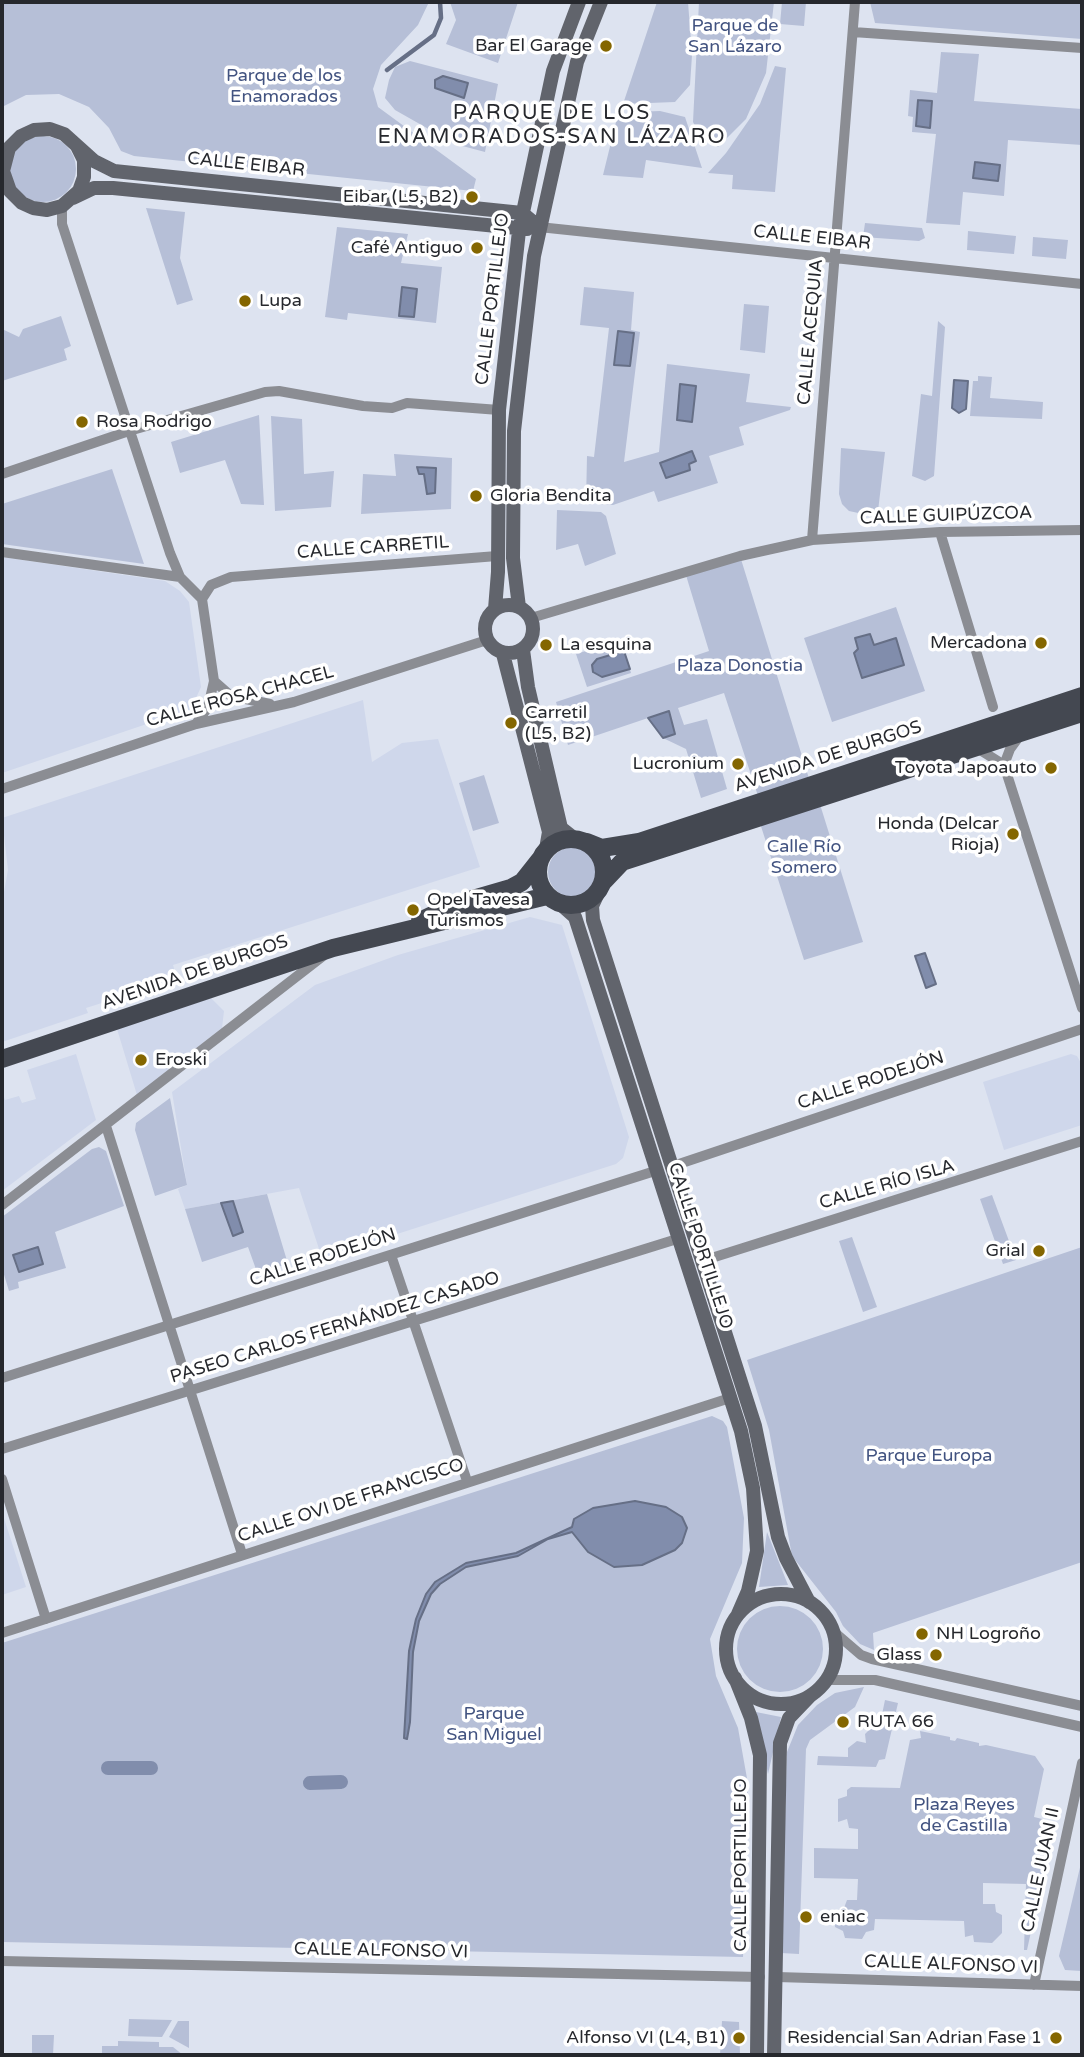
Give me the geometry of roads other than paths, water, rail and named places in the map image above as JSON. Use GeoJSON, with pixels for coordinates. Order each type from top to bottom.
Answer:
{"type":"FeatureCollection","features":[{"type":"Feature","properties":{"kind":"main road","name":"CALLE PORTILLEJO"},"geometry":{"type":"LineString","coordinates":[[495,609],[499,410],[519,231],[553,71],[579,2]]}},
{"type":"Feature","properties":{"kind":"main road","name":"CALLE PORTILLEJO"},"geometry":{"type":"LineString","coordinates":[[519,607],[513,558],[514,431],[539,227],[577,62],[601,2]]}},
{"type":"Feature","properties":{"kind":"main road"},"geometry":{"type":"LineString","coordinates":[[2,198],[47,210],[68,202],[84,177],[84,160],[77,146],[64,134],[50,129],[34,130],[21,136],[5,154],[3,171],[10,191],[22,203]]}},
{"type":"Feature","properties":{"kind":"main road","name":"CALLE EIBAR"},"geometry":{"type":"LineString","coordinates":[[77,146],[94,161],[114,171],[522,213]]}},
{"type":"Feature","properties":{"kind":"main road","name":"CALLE EIBAR"},"geometry":{"type":"LineString","coordinates":[[68,202],[94,188],[113,188],[519,231],[539,227]]}},
{"type":"Feature","properties":{"kind":"main road"},"geometry":{"type":"LineString","coordinates":[[522,213],[539,227]]}},
{"type":"Feature","properties":{"kind":"main road"},"geometry":{"type":"LineString","coordinates":[[507,605],[519,607],[531,618],[534,634],[523,650],[528,687],[561,828],[581,840],[602,858],[601,886],[581,903],[552,899],[539,879],[549,832],[503,653],[486,640],[485,622],[495,609],[507,605]]}},
{"type":"Feature","properties":{"kind":"main road"},"geometry":{"type":"LineString","coordinates":[[503,653],[523,650]]}},
{"type":"Feature","properties":{"kind":"main road","name":"AVENIDA DE BURGOS"},"geometry":{"type":"LineString","coordinates":[[601,886],[622,862],[977,747],[1082,696]]}},
{"type":"Feature","properties":{"kind":"main road"},"geometry":{"type":"LineString","coordinates":[[993,707],[1018,725]]}},
{"type":"Feature","properties":{"kind":"main road"},"geometry":{"type":"LineString","coordinates":[[984,728],[992,718],[993,707]]}},
{"type":"Feature","properties":{"kind":"main road","name":"AVENIDA DE BURGOS"},"geometry":{"type":"LineString","coordinates":[[581,840],[602,848],[639,842],[984,728],[1018,725],[1082,713]]}},
{"type":"Feature","properties":{"kind":"main road"},"geometry":{"type":"LineString","coordinates":[[544,854],[565,839],[581,840]]}},
{"type":"Feature","properties":{"kind":"main road","name":"AVENIDA DE BURGOS"},"geometry":{"type":"LineString","coordinates":[[403,929],[456,904],[511,888],[522,882],[544,854]]}},
{"type":"Feature","properties":{"kind":"main road","name":"CALLE PORTILLEJO"},"geometry":{"type":"LineString","coordinates":[[601,886],[592,906],[593,920],[755,1426],[778,1537],[809,1602]]}},
{"type":"Feature","properties":{"kind":"main road","name":"CALLE PORTILLEJO"},"geometry":{"type":"LineString","coordinates":[[552,899],[575,917],[741,1431],[753,1488],[757,1551],[748,1591],[738,1614]]}},
{"type":"Feature","properties":{"kind":"main road","name":"AVENIDA DE BURGOS"},"geometry":{"type":"LineString","coordinates":[[2,1059],[333,948],[403,929],[552,899]]}},
{"type":"Feature","properties":{"kind":"main road"},"geometry":{"type":"LineString","coordinates":[[769,1595],[790,1595],[809,1602],[828,1620],[833,1631],[834,1658],[826,1680],[811,1695],[793,1702],[773,1703],[749,1693],[735,1678],[728,1663],[726,1638],[738,1614],[748,1605],[769,1595]]}},
{"type":"Feature","properties":{"kind":"main road","name":"CALLE PORTILLEJO"},"geometry":{"type":"LineString","coordinates":[[735,1678],[751,1718],[760,1755],[760,1977],[757,2055]]}},
{"type":"Feature","properties":{"kind":"main road","name":"CALLE PORTILLEJO"},"geometry":{"type":"LineString","coordinates":[[774,2055],[780,1743],[789,1718],[811,1695]]}},
{"type":"Feature","properties":{"kind":"street","name":"CALLE ACEQUIA"},"geometry":{"type":"LineString","coordinates":[[812,540],[855,2]]}},
{"type":"Feature","properties":{"kind":"street"},"geometry":{"type":"LineString","coordinates":[[853,32],[1082,48]]}},
{"type":"Feature","properties":{"kind":"street"},"geometry":{"type":"LineString","coordinates":[[62,224],[68,202]]}},
{"type":"Feature","properties":{"kind":"street"},"geometry":{"type":"LineString","coordinates":[[47,210],[62,224],[180,577],[202,599],[214,681],[208,707],[196,724]]}},
{"type":"Feature","properties":{"kind":"street","name":"CALLE EIBAR"},"geometry":{"type":"LineString","coordinates":[[539,227],[1082,284]]}},
{"type":"Feature","properties":{"kind":"street"},"geometry":{"type":"LineString","coordinates":[[2,474],[129,431],[265,392],[279,391],[377,407],[392,408],[407,404],[499,410]]}},
{"type":"Feature","properties":{"kind":"street","name":"CALLE GUIPÚZCOA"},"geometry":{"type":"LineString","coordinates":[[812,540],[940,531],[1082,530]]}},
{"type":"Feature","properties":{"kind":"street"},"geometry":{"type":"LineString","coordinates":[[940,531],[993,707]]}},
{"type":"Feature","properties":{"kind":"street"},"geometry":{"type":"LineString","coordinates":[[531,618],[740,556],[812,540]]}},
{"type":"Feature","properties":{"kind":"street"},"geometry":{"type":"LineString","coordinates":[[2,552],[180,577]]}},
{"type":"Feature","properties":{"kind":"street","name":"CALLE CARRETIL"},"geometry":{"type":"LineString","coordinates":[[202,599],[211,585],[220,580],[251,575],[497,556]]}},
{"type":"Feature","properties":{"kind":"street","name":"CALLE ROSA CHACEL"},"geometry":{"type":"LineString","coordinates":[[2,789],[196,724],[294,702],[486,640]]}},
{"type":"Feature","properties":{"kind":"street"},"geometry":{"type":"LineString","coordinates":[[214,681],[231,696],[248,701],[266,704],[294,702]]}},
{"type":"Feature","properties":{"kind":"street"},"geometry":{"type":"LineString","coordinates":[[1004,765],[1016,738],[1018,725]]}},
{"type":"Feature","properties":{"kind":"street"},"geometry":{"type":"LineString","coordinates":[[977,747],[1004,765],[1082,1008]]}},
{"type":"Feature","properties":{"kind":"street"},"geometry":{"type":"LineString","coordinates":[[2,1205],[333,948]]}},
{"type":"Feature","properties":{"kind":"street","name":"CALLE RODEJÓN"},"geometry":{"type":"LineString","coordinates":[[670,1167],[1082,1029]]}},
{"type":"Feature","properties":{"kind":"street"},"geometry":{"type":"LineString","coordinates":[[106,1126],[242,1554]]}},
{"type":"Feature","properties":{"kind":"street","name":"CALLE RÍO ISLA"},"geometry":{"type":"LineString","coordinates":[[702,1261],[853,1212],[967,1180],[1082,1141]]}},
{"type":"Feature","properties":{"kind":"street","name":"CALLE RODEJÓN"},"geometry":{"type":"LineString","coordinates":[[2,1378],[655,1171]]}},
{"type":"Feature","properties":{"kind":"street","name":"PASEO CARLOS FERNÁNDEZ CASADO"},"geometry":{"type":"LineString","coordinates":[[2,1449],[677,1239]]}},
{"type":"Feature","properties":{"kind":"street"},"geometry":{"type":"LineString","coordinates":[[391,1255],[467,1481]]}},
{"type":"Feature","properties":{"kind":"street","name":"CALLE OVI DE FRANCISCO"},"geometry":{"type":"LineString","coordinates":[[2,1633],[730,1398]]}},
{"type":"Feature","properties":{"kind":"street"},"geometry":{"type":"LineString","coordinates":[[2,1479],[46,1619]]}},
{"type":"Feature","properties":{"kind":"street"},"geometry":{"type":"LineString","coordinates":[[833,1631],[860,1655],[872,1659],[1082,1706]]}},
{"type":"Feature","properties":{"kind":"street"},"geometry":{"type":"LineString","coordinates":[[826,1680],[875,1680],[1082,1727]]}},
{"type":"Feature","properties":{"kind":"street","name":"CALLE JUAN II"},"geometry":{"type":"LineString","coordinates":[[1034,1985],[1082,1763]]}},
{"type":"Feature","properties":{"kind":"street","name":"CALLE ALFONSO VI"},"geometry":{"type":"LineString","coordinates":[[2,1961],[760,1977]]}},
{"type":"Feature","properties":{"kind":"street","name":"CALLE ALFONSO VI"},"geometry":{"type":"LineString","coordinates":[[777,1977],[1082,1986]]}},
{"type":"Feature","properties":{"kind":"waterway"},"geometry":{"type":"LineString","coordinates":[[387,70],[434,35],[441,18],[440,2]]}},
{"type":"Feature","properties":{"kind":"waterway"},"geometry":{"type":"LineString","coordinates":[[108,1768],[151,1768]]}},
{"type":"Feature","properties":{"kind":"waterway"},"geometry":{"type":"LineString","coordinates":[[310,1783],[341,1782]]}},
{"type":"Feature","properties":{"kind":"place","name":"Bar El Garage"},"geometry":{"type":"Point","coordinates":[606,46]}},
{"type":"Feature","properties":{"kind":"place","name":"Eibar (L5, B2)"},"geometry":{"type":"Point","coordinates":[472,197]}},
{"type":"Feature","properties":{"kind":"place","name":"Café Antiguo"},"geometry":{"type":"Point","coordinates":[477,248]}},
{"type":"Feature","properties":{"kind":"place","name":"Lupa"},"geometry":{"type":"Point","coordinates":[245,301]}},
{"type":"Feature","properties":{"kind":"place","name":"Rosa Rodrigo"},"geometry":{"type":"Point","coordinates":[82,422]}},
{"type":"Feature","properties":{"kind":"place","name":"Gloria Bendita"},"geometry":{"type":"Point","coordinates":[476,496]}},
{"type":"Feature","properties":{"kind":"place","name":"Mercadona"},"geometry":{"type":"Point","coordinates":[1041,643]}},
{"type":"Feature","properties":{"kind":"place","name":"La esquina"},"geometry":{"type":"Point","coordinates":[546,645]}},
{"type":"Feature","properties":{"kind":"place","name":"Carretil (L5, B2)"},"geometry":{"type":"Point","coordinates":[511,723]}},
{"type":"Feature","properties":{"kind":"place","name":"Lucronium"},"geometry":{"type":"Point","coordinates":[738,764]}},
{"type":"Feature","properties":{"kind":"place","name":"Toyota Japoauto"},"geometry":{"type":"Point","coordinates":[1051,768]}},
{"type":"Feature","properties":{"kind":"place","name":"Honda (Delcar Rioja)"},"geometry":{"type":"Point","coordinates":[1013,834]}},
{"type":"Feature","properties":{"kind":"place","name":"Opel Tavesa Turismos"},"geometry":{"type":"Point","coordinates":[413,910]}},
{"type":"Feature","properties":{"kind":"place","name":"Eroski"},"geometry":{"type":"Point","coordinates":[141,1060]}},
{"type":"Feature","properties":{"kind":"place","name":"Grial"},"geometry":{"type":"Point","coordinates":[1039,1251]}},
{"type":"Feature","properties":{"kind":"place","name":"NH Logroño"},"geometry":{"type":"Point","coordinates":[922,1634]}},
{"type":"Feature","properties":{"kind":"place","name":"Glass"},"geometry":{"type":"Point","coordinates":[936,1655]}},
{"type":"Feature","properties":{"kind":"place","name":"RUTA 66"},"geometry":{"type":"Point","coordinates":[843,1722]}},
{"type":"Feature","properties":{"kind":"place","name":"eniac"},"geometry":{"type":"Point","coordinates":[806,1917]}},
{"type":"Feature","properties":{"kind":"place","name":"Alfonso VI (L4, B1)"},"geometry":{"type":"Point","coordinates":[739,2038]}},
{"type":"Feature","properties":{"kind":"place","name":"Residencial San Adrian Fase 1"},"geometry":{"type":"Point","coordinates":[1056,2038]}},
{"type":"Feature","properties":{"kind":"district","name":"PARQUE DE LOS ENAMORADOS-SAN LÁZARO"},"geometry":{"type":"Point","coordinates":[552,125]}},
{"type":"Feature","properties":{"kind":"park label","name":"Parque de San Lázaro"},"geometry":{"type":"Point","coordinates":[735,36]}},
{"type":"Feature","properties":{"kind":"park label","name":"Parque de los Enamorados"},"geometry":{"type":"Point","coordinates":[284,86]}},
{"type":"Feature","properties":{"kind":"park label","name":"Plaza Donostia"},"geometry":{"type":"Point","coordinates":[740,666]}},
{"type":"Feature","properties":{"kind":"park label","name":"Calle Río Somero"},"geometry":{"type":"Point","coordinates":[804,857]}},
{"type":"Feature","properties":{"kind":"park label","name":"Parque Europa"},"geometry":{"type":"Point","coordinates":[929,1456]}},
{"type":"Feature","properties":{"kind":"park label","name":"Parque San Miguel"},"geometry":{"type":"Point","coordinates":[494,1724]}},
{"type":"Feature","properties":{"kind":"park label","name":"Plaza Reyes de Castilla"},"geometry":{"type":"Point","coordinates":[964,1815]}}]}
